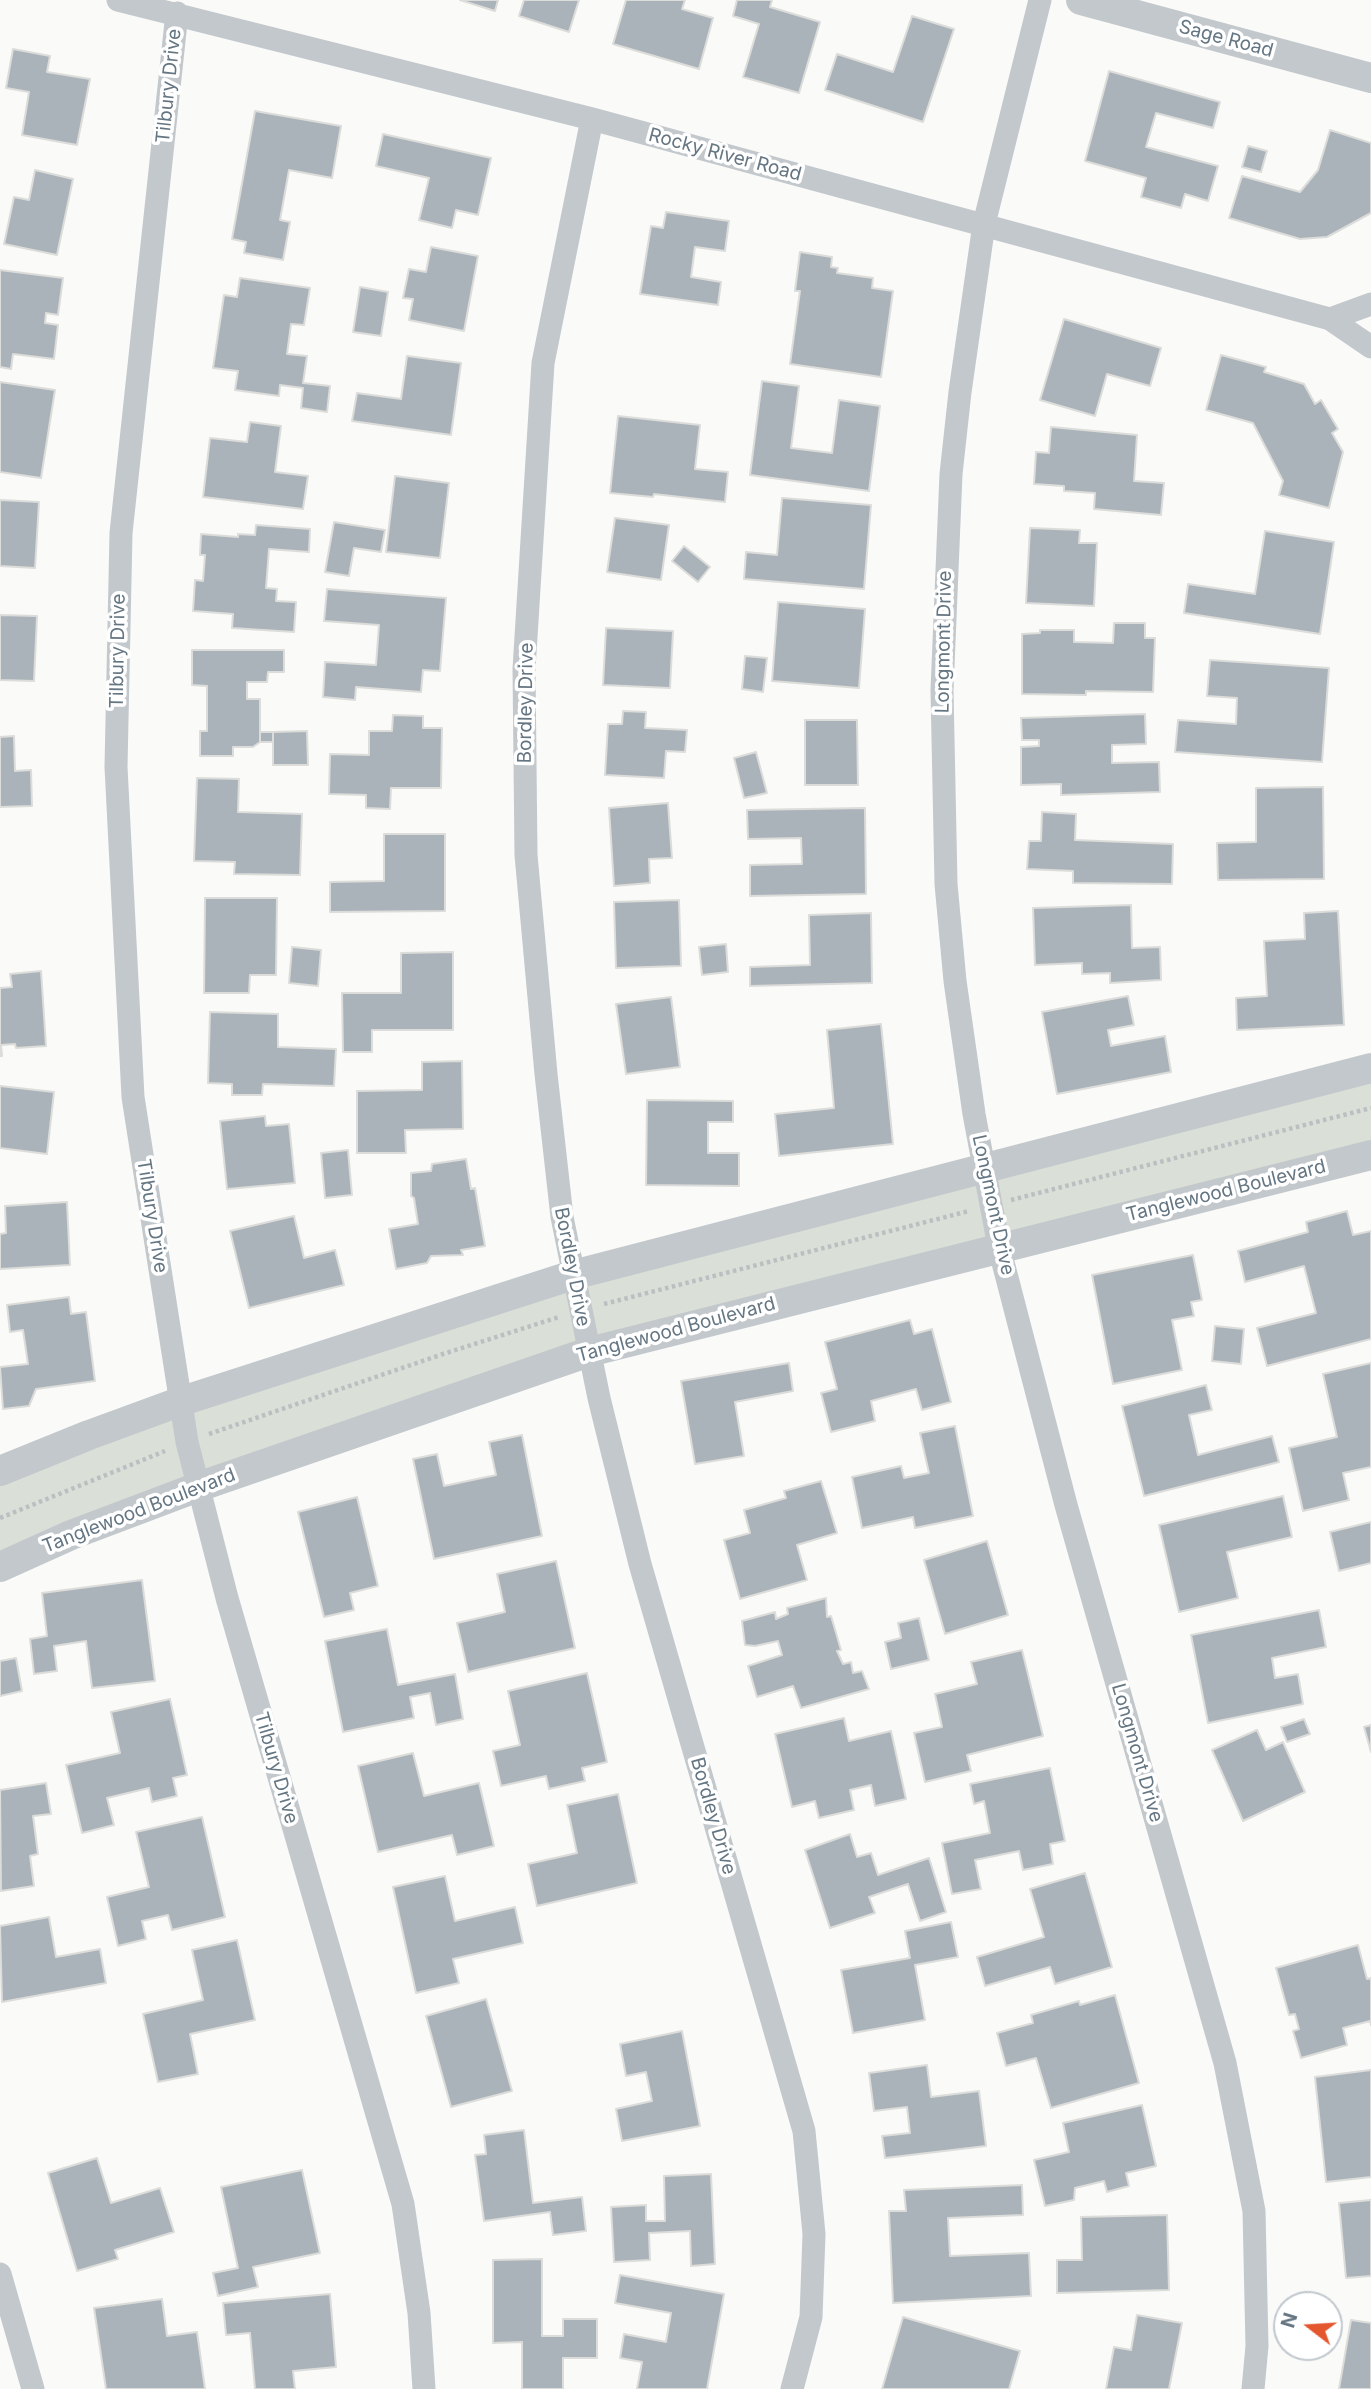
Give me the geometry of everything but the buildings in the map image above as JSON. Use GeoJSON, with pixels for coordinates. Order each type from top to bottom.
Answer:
{"type":"FeatureCollection","features":[{"type":"Feature","properties":{"kind":"street","name":"Rocky River Road"},"geometry":{"type":"LineString","coordinates":[[118,0],[592,119],[1330,319],[1371,347]]}},
{"type":"Feature","properties":{"kind":"street","name":"Longmont Drive"},"geometry":{"type":"LineString","coordinates":[[1040,0],[984,224],[951,474],[942,690],[947,898],[955,981],[999,1247],[1070,1518],[1225,2063],[1254,2211],[1257,2346],[1253,2389]]}},
{"type":"Feature","properties":{"kind":"street","name":"Sage Road"},"geometry":{"type":"LineString","coordinates":[[1081,0],[1371,78]]}},
{"type":"Feature","properties":{"kind":"street","name":"Tilbury Drive"},"geometry":{"type":"LineString","coordinates":[[177,13],[121,533],[116,767],[133,1097],[187,1442],[227,1598],[403,2204],[419,2313],[424,2389]]}},
{"type":"Feature","properties":{"kind":"street","name":"Bordley Drive"},"geometry":{"type":"LineString","coordinates":[[592,119],[543,363],[524,669],[527,869],[545,1074],[562,1217],[573,1275],[644,1577],[804,2131],[814,2234],[813,2276],[811,2317],[792,2389]]}},
{"type":"Feature","properties":{"kind":"street"},"geometry":{"type":"LineString","coordinates":[[1330,319],[1371,304]]}},
{"type":"Feature","properties":{"kind":"street"},"geometry":{"type":"LineString","coordinates":[[0,1472],[179,1402],[573,1275],[1371,1068]]}},
{"type":"Feature","properties":{"kind":"street","name":"Tanglewood Boulevard"},"geometry":{"type":"LineString","coordinates":[[0,1567],[71,1535],[198,1487],[589,1352],[1371,1154]]}},
{"type":"Feature","properties":{"kind":"street"},"geometry":{"type":"LineString","coordinates":[[0,2274],[33,2389]]}},
{"type":"Feature","properties":{"kind":"path"},"geometry":{"type":"LineString","coordinates":[[0,1518],[187,1442],[580,1310],[1371,1108]]}},
{"type":"Feature","properties":{"kind":"shaded area"},"geometry":{"type":"Polygon","coordinates":[[[1371,1076],[1371,1145],[753,1301],[0,1555],[0,1480],[71,1450],[566,1285],[1371,1076]]]}}]}
